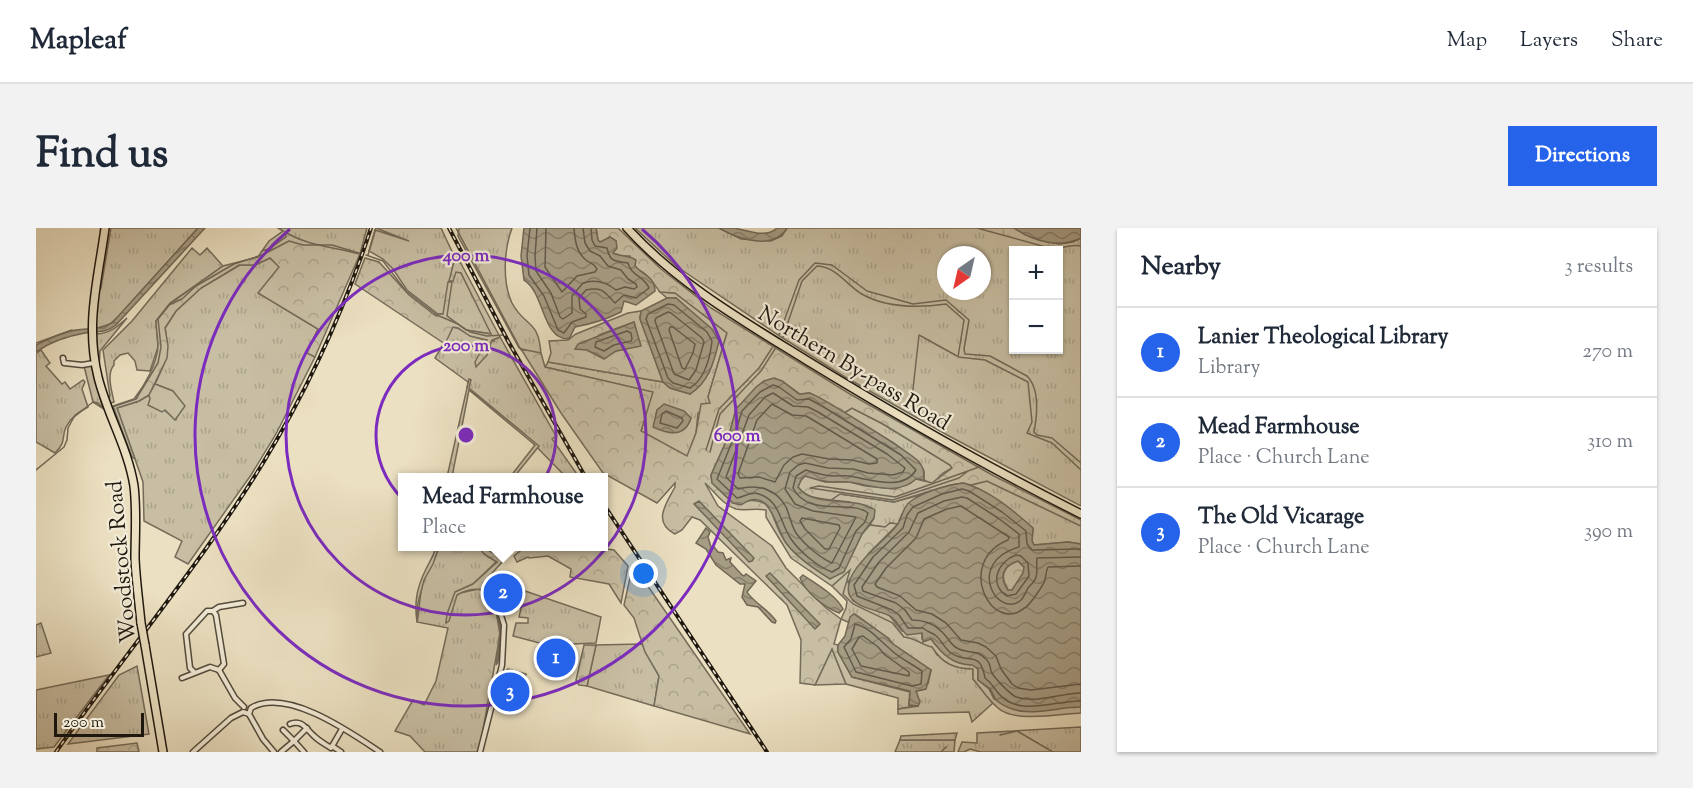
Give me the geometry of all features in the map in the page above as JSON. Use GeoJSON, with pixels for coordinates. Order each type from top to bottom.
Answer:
{"type":"FeatureCollection","features":[{"type":"Feature","properties":{"kind":"highway","name":"Woodstock Road"},"geometry":{"type":"LineString","coordinates":[[105,228],[93,296],[92,336],[101,388],[125,454],[133,484],[136,513],[136,576],[141,623],[163,752]]}},
{"type":"Feature","properties":{"kind":"highway","name":"Northern By-pass Road"},"geometry":{"type":"LineString","coordinates":[[627,228],[652,254],[697,290],[776,342],[963,452],[1081,513]]}},
{"type":"Feature","properties":{"kind":"street"},"geometry":{"type":"LineString","coordinates":[[63,358],[64,363],[82,365],[95,363]]}},
{"type":"Feature","properties":{"kind":"street"},"geometry":{"type":"LineString","coordinates":[[480,752],[502,664],[504,626],[494,592]]}},
{"type":"Feature","properties":{"kind":"street"},"geometry":{"type":"LineString","coordinates":[[194,672],[190,668],[186,634],[207,610],[213,611],[219,607],[243,603]]}},
{"type":"Feature","properties":{"kind":"street"},"geometry":{"type":"LineString","coordinates":[[213,611],[216,615],[224,664],[219,670]]}},
{"type":"Feature","properties":{"kind":"street"},"geometry":{"type":"LineString","coordinates":[[182,678],[210,667],[219,670],[235,698],[249,714],[263,739],[274,752]]}},
{"type":"Feature","properties":{"kind":"street"},"geometry":{"type":"LineString","coordinates":[[193,752],[199,750],[231,718],[247,706],[251,708],[270,703],[304,708],[380,752]]}},
{"type":"Feature","properties":{"kind":"street"},"geometry":{"type":"LineString","coordinates":[[249,714],[251,708]]}},
{"type":"Feature","properties":{"kind":"street"},"geometry":{"type":"LineString","coordinates":[[290,724],[299,723],[316,738],[341,752]]}},
{"type":"Feature","properties":{"kind":"street"},"geometry":{"type":"LineString","coordinates":[[281,752],[307,728]]}},
{"type":"Feature","properties":{"kind":"street"},"geometry":{"type":"LineString","coordinates":[[332,746],[342,729]]}},
{"type":"Feature","properties":{"kind":"street"},"geometry":{"type":"LineString","coordinates":[[283,730],[304,752]]}},
{"type":"Feature","properties":{"kind":"green space"},"geometry":{"type":"Polygon","coordinates":[[[111,228],[198,228],[122,313],[110,324],[95,329],[96,295],[101,288],[111,228]]]}},
{"type":"Feature","properties":{"kind":"green space"},"geometry":{"type":"Polygon","coordinates":[[[278,228],[367,228],[360,254],[312,244],[286,233],[286,237],[262,251],[269,241],[283,231],[278,228]]]}},
{"type":"Feature","properties":{"kind":"green space"},"geometry":{"type":"Polygon","coordinates":[[[376,228],[441,228],[455,258],[452,270],[461,273],[492,334],[466,330],[444,314],[438,314],[407,290],[393,269],[383,259],[369,251],[375,230],[409,241],[376,228]]]}},
{"type":"Feature","properties":{"kind":"green space"},"geometry":{"type":"Polygon","coordinates":[[[459,228],[512,228],[507,246],[505,276],[509,295],[517,311],[534,329],[540,343],[541,355],[519,348],[458,236],[459,228]]]}},
{"type":"Feature","properties":{"kind":"green space"},"geometry":{"type":"Polygon","coordinates":[[[596,228],[618,228],[661,269],[711,308],[850,394],[994,476],[1081,520],[1081,526],[987,481],[971,485],[963,483],[950,485],[894,502],[840,494],[831,500],[809,495],[798,487],[805,476],[825,482],[850,482],[895,489],[916,479],[932,483],[952,468],[883,424],[852,408],[844,413],[810,393],[800,394],[782,381],[764,381],[736,409],[729,435],[711,475],[712,483],[733,503],[759,501],[766,504],[791,549],[830,579],[849,560],[862,534],[870,525],[885,527],[890,523],[898,524],[869,553],[848,582],[853,601],[889,615],[902,631],[922,633],[922,639],[931,639],[954,660],[972,664],[978,669],[978,680],[989,689],[994,699],[1081,707],[1081,713],[1026,716],[1005,713],[991,701],[973,679],[973,669],[949,664],[932,647],[904,637],[893,623],[853,604],[843,594],[850,570],[832,586],[791,558],[766,517],[766,510],[739,510],[731,507],[705,483],[718,506],[772,546],[786,568],[826,608],[841,619],[834,644],[838,645],[838,652],[852,677],[910,692],[909,705],[914,706],[898,709],[898,698],[846,684],[832,649],[815,685],[800,683],[801,640],[787,605],[700,520],[692,517],[682,530],[675,534],[668,529],[664,524],[663,512],[675,483],[657,503],[608,476],[608,473],[603,473],[561,413],[521,349],[541,353],[545,367],[653,392],[641,431],[687,456],[696,433],[701,404],[710,403],[708,397],[727,333],[675,293],[660,292],[647,276],[637,269],[630,256],[613,253],[616,241],[610,237],[600,243],[596,228]]]}},
{"type":"Feature","properties":{"kind":"green space"},"geometry":{"type":"Polygon","coordinates":[[[635,228],[719,228],[741,239],[771,241],[782,236],[787,228],[1014,228],[1021,233],[1047,242],[1065,242],[1081,238],[1081,506],[949,436],[845,377],[676,266],[635,228]]]}},
{"type":"Feature","properties":{"kind":"green space"},"geometry":{"type":"Polygon","coordinates":[[[977,228],[1014,228],[1037,239],[1059,244],[1081,238],[1081,246],[1042,246],[977,228]]]}},
{"type":"Feature","properties":{"kind":"green space"},"geometry":{"type":"Polygon","coordinates":[[[285,232],[312,243],[360,254],[315,357],[307,353],[318,329],[258,293],[279,267],[270,258],[255,265],[239,265],[201,288],[176,311],[165,328],[167,358],[149,395],[117,408],[135,459],[132,457],[113,406],[134,399],[150,374],[158,346],[156,321],[170,304],[223,266],[258,257],[262,251],[286,237],[285,232]]]}},
{"type":"Feature","properties":{"kind":"green space"},"geometry":{"type":"Polygon","coordinates":[[[192,248],[200,255],[207,248],[223,266],[170,303],[156,321],[158,347],[150,371],[137,370],[135,361],[128,353],[120,355],[114,361],[110,373],[114,402],[111,403],[108,399],[110,396],[103,350],[132,321],[192,248]]]}},
{"type":"Feature","properties":{"kind":"green space"},"geometry":{"type":"Polygon","coordinates":[[[457,256],[500,337],[492,340],[487,355],[476,367],[475,362],[487,340],[470,336],[453,327],[445,344],[355,284],[365,258],[379,262],[409,295],[436,316],[443,314],[448,282],[452,282],[447,316],[466,330],[491,334],[461,273],[456,272],[453,281],[449,281],[457,256]]]}},
{"type":"Feature","properties":{"kind":"green space"},"geometry":{"type":"Polygon","coordinates":[[[270,258],[280,267],[259,293],[318,329],[307,353],[315,357],[276,434],[251,475],[188,564],[175,557],[182,541],[144,521],[143,482],[117,408],[149,395],[150,399],[176,419],[173,391],[155,384],[166,357],[165,328],[176,311],[201,288],[240,265],[255,265],[270,258]]]}},
{"type":"Feature","properties":{"kind":"green space"},"geometry":{"type":"Polygon","coordinates":[[[660,292],[675,293],[727,333],[708,397],[711,404],[698,413],[696,433],[687,457],[641,431],[652,392],[545,367],[548,362],[663,382],[670,388],[690,394],[697,317],[676,298],[667,298],[660,292]]]}},
{"type":"Feature","properties":{"kind":"green space"},"geometry":{"type":"Polygon","coordinates":[[[641,311],[640,319],[663,382],[548,362],[551,353],[549,341],[568,340],[576,334],[628,313],[641,311]],[[634,322],[599,335],[587,350],[604,359],[616,351],[640,346],[634,322]]]}},
{"type":"Feature","properties":{"kind":"green space"},"geometry":{"type":"Polygon","coordinates":[[[127,318],[100,351],[99,368],[95,334],[109,331],[127,318]]]}},
{"type":"Feature","properties":{"kind":"green space"},"geometry":{"type":"Polygon","coordinates":[[[453,327],[484,339],[494,341],[500,337],[556,436],[552,439],[576,473],[562,473],[522,432],[467,388],[468,382],[435,358],[453,327]]]}},
{"type":"Feature","properties":{"kind":"green space"},"geometry":{"type":"Polygon","coordinates":[[[41,350],[50,363],[46,366],[62,384],[65,382],[70,389],[83,380],[85,382],[82,389],[88,407],[68,423],[59,449],[55,453],[36,442],[36,354],[41,350]]]}},
{"type":"Feature","properties":{"kind":"green space"},"geometry":{"type":"Polygon","coordinates":[[[91,365],[103,408],[93,402],[84,366],[91,365]]]}},
{"type":"Feature","properties":{"kind":"green space"},"geometry":{"type":"Polygon","coordinates":[[[469,379],[471,380],[469,388],[539,446],[517,473],[513,473],[535,445],[469,390],[453,473],[448,473],[469,379]]]}},
{"type":"Feature","properties":{"kind":"green space"},"geometry":{"type":"Polygon","coordinates":[[[155,384],[173,391],[185,406],[175,420],[165,410],[162,412],[148,405],[149,395],[155,384]]]}},
{"type":"Feature","properties":{"kind":"green space"},"geometry":{"type":"Polygon","coordinates":[[[852,408],[883,424],[952,468],[932,484],[924,480],[924,471],[919,462],[894,443],[844,413],[852,408]]]}},
{"type":"Feature","properties":{"kind":"green space"},"geometry":{"type":"Polygon","coordinates":[[[987,481],[1081,526],[1081,544],[1068,542],[1034,545],[1032,542],[1033,528],[1006,506],[971,485],[987,481]]]}},
{"type":"Feature","properties":{"kind":"green space"},"geometry":{"type":"Polygon","coordinates":[[[840,494],[894,502],[924,494],[908,506],[898,524],[890,523],[886,527],[870,525],[874,518],[850,502],[831,500],[840,494]]]}},
{"type":"Feature","properties":{"kind":"green space"},"geometry":{"type":"Polygon","coordinates":[[[614,550],[628,566],[621,603],[609,584],[570,577],[571,569],[548,556],[528,557],[517,562],[514,556],[520,551],[614,550]]]}},
{"type":"Feature","properties":{"kind":"green space"},"geometry":{"type":"Polygon","coordinates":[[[434,551],[438,551],[424,580],[418,603],[417,622],[418,588],[434,551]]]}},
{"type":"Feature","properties":{"kind":"green space"},"geometry":{"type":"Polygon","coordinates":[[[437,551],[483,551],[488,557],[497,561],[473,584],[455,592],[446,622],[455,594],[479,589],[489,591],[494,599],[500,635],[479,752],[425,752],[410,736],[395,731],[413,700],[424,705],[436,681],[448,628],[417,622],[423,583],[437,551]]]}},
{"type":"Feature","properties":{"kind":"green space"},"geometry":{"type":"Polygon","coordinates":[[[482,551],[490,551],[504,560],[483,583],[490,592],[494,600],[489,591],[465,591],[457,595],[449,621],[446,623],[455,592],[473,584],[497,562],[482,551]]]}},
{"type":"Feature","properties":{"kind":"green space"},"geometry":{"type":"Polygon","coordinates":[[[1018,561],[1024,567],[1024,573],[1012,591],[1008,590],[1003,576],[1004,572],[1018,561]]]}},
{"type":"Feature","properties":{"kind":"green space"},"geometry":{"type":"Polygon","coordinates":[[[634,566],[750,734],[654,706],[659,676],[645,652],[634,618],[624,605],[634,566]]]}},
{"type":"Feature","properties":{"kind":"green space"},"geometry":{"type":"Polygon","coordinates":[[[849,570],[904,637],[933,647],[937,655],[973,669],[973,679],[993,703],[972,722],[969,712],[898,714],[898,709],[918,706],[916,691],[922,690],[928,684],[931,670],[855,614],[848,622],[841,619],[847,601],[832,586],[849,570]]]}},
{"type":"Feature","properties":{"kind":"green space"},"geometry":{"type":"Polygon","coordinates":[[[525,591],[601,617],[596,643],[547,645],[513,636],[516,623],[528,623],[528,618],[519,617],[525,591]]]}},
{"type":"Feature","properties":{"kind":"green space"},"geometry":{"type":"Polygon","coordinates":[[[494,600],[500,620],[500,630],[494,600]]]}},
{"type":"Feature","properties":{"kind":"green space"},"geometry":{"type":"Polygon","coordinates":[[[41,623],[51,653],[36,657],[36,625],[41,623]]]}},
{"type":"Feature","properties":{"kind":"green space"},"geometry":{"type":"Polygon","coordinates":[[[500,630],[498,662],[496,665],[500,630]]]}},
{"type":"Feature","properties":{"kind":"green space"},"geometry":{"type":"Polygon","coordinates":[[[642,644],[659,676],[654,706],[587,686],[596,645],[642,644]]]}},
{"type":"Feature","properties":{"kind":"green space"},"geometry":{"type":"Polygon","coordinates":[[[584,645],[596,645],[587,686],[579,685],[576,680],[584,645]]]}},
{"type":"Feature","properties":{"kind":"green space"},"geometry":{"type":"Polygon","coordinates":[[[832,649],[846,684],[815,685],[832,649]]]}},
{"type":"Feature","properties":{"kind":"green space"},"geometry":{"type":"Polygon","coordinates":[[[137,666],[149,734],[68,744],[119,675],[137,666]]]}},
{"type":"Feature","properties":{"kind":"green space"},"geometry":{"type":"Polygon","coordinates":[[[508,669],[526,674],[522,690],[498,686],[503,673],[508,669]]]}},
{"type":"Feature","properties":{"kind":"green space"},"geometry":{"type":"Polygon","coordinates":[[[109,675],[54,747],[36,749],[36,690],[109,675]]]}},
{"type":"Feature","properties":{"kind":"green space"},"geometry":{"type":"Polygon","coordinates":[[[1081,727],[1081,752],[981,752],[970,749],[958,752],[962,742],[977,743],[977,733],[1081,727]]]}},
{"type":"Feature","properties":{"kind":"green space"},"geometry":{"type":"Polygon","coordinates":[[[957,733],[955,740],[900,740],[901,736],[957,733]]]}},
{"type":"Feature","properties":{"kind":"green space"},"geometry":{"type":"Polygon","coordinates":[[[900,740],[955,740],[954,752],[895,752],[900,740]]]}},
{"type":"Feature","properties":{"kind":"green space"},"geometry":{"type":"Polygon","coordinates":[[[137,743],[139,752],[97,752],[97,748],[137,743]]]}},
{"type":"Feature","properties":{"kind":"water"},"geometry":{"type":"Polygon","coordinates":[[[198,228],[205,228],[116,325],[105,331],[66,338],[36,352],[36,345],[66,332],[100,328],[113,322],[198,228]]]}},
{"type":"Feature","properties":{"kind":"water"},"geometry":{"type":"Polygon","coordinates":[[[524,228],[596,228],[600,242],[610,237],[616,241],[617,248],[613,253],[636,260],[635,266],[651,279],[655,291],[636,305],[624,301],[621,312],[616,315],[575,327],[569,339],[560,337],[548,324],[536,295],[524,280],[521,256],[524,228]]]}},
{"type":"Feature","properties":{"kind":"water"},"geometry":{"type":"Polygon","coordinates":[[[719,228],[767,233],[777,228],[787,228],[774,239],[755,241],[719,228]]]}},
{"type":"Feature","properties":{"kind":"water"},"geometry":{"type":"Polygon","coordinates":[[[1014,228],[1081,228],[1081,238],[1065,243],[1047,242],[1029,237],[1014,228]]]}},
{"type":"Feature","properties":{"kind":"water"},"geometry":{"type":"Polygon","coordinates":[[[667,298],[676,298],[712,329],[719,341],[713,364],[706,377],[702,384],[690,394],[670,388],[663,382],[640,319],[641,311],[667,298]]]}},
{"type":"Feature","properties":{"kind":"water"},"geometry":{"type":"Polygon","coordinates":[[[634,322],[641,346],[616,351],[604,359],[587,350],[575,349],[578,344],[634,322]]]}},
{"type":"Feature","properties":{"kind":"water"},"geometry":{"type":"Polygon","coordinates":[[[774,378],[799,394],[809,393],[846,413],[913,457],[923,468],[924,480],[916,479],[900,487],[892,488],[848,482],[827,482],[805,476],[801,480],[798,487],[805,494],[814,498],[856,503],[875,510],[874,518],[862,534],[844,572],[830,579],[795,554],[786,543],[775,518],[765,504],[759,500],[751,500],[741,505],[733,503],[712,483],[711,475],[729,435],[736,409],[756,387],[774,378]]]}},
{"type":"Feature","properties":{"kind":"water"},"geometry":{"type":"Polygon","coordinates":[[[664,404],[684,411],[691,418],[685,429],[670,433],[653,427],[657,410],[664,404]]]}},
{"type":"Feature","properties":{"kind":"water"},"geometry":{"type":"Polygon","coordinates":[[[963,483],[991,495],[1033,528],[1034,545],[1068,542],[1081,544],[1081,707],[1027,712],[1007,707],[997,701],[990,689],[978,680],[978,669],[948,658],[931,639],[923,642],[922,633],[907,635],[891,616],[860,605],[851,598],[849,585],[852,575],[897,525],[908,503],[942,487],[963,483]],[[1018,561],[1005,569],[1003,576],[1008,590],[1012,590],[1023,573],[1024,567],[1018,561]]]}},
{"type":"Feature","properties":{"kind":"water"},"geometry":{"type":"Polygon","coordinates":[[[699,501],[754,558],[752,561],[749,562],[694,504],[699,501]]]}},
{"type":"Feature","properties":{"kind":"water"},"geometry":{"type":"Polygon","coordinates":[[[706,528],[710,532],[708,537],[711,547],[723,553],[726,560],[731,558],[730,562],[742,575],[746,574],[756,581],[747,592],[773,617],[775,623],[758,607],[747,605],[742,597],[745,584],[740,584],[716,565],[706,549],[696,543],[706,528]]]}},
{"type":"Feature","properties":{"kind":"water"},"geometry":{"type":"Polygon","coordinates":[[[770,573],[820,624],[815,629],[766,576],[770,573]]]}},
{"type":"Feature","properties":{"kind":"water"},"geometry":{"type":"Polygon","coordinates":[[[803,575],[831,594],[843,609],[839,613],[816,599],[803,584],[800,578],[803,575]]]}},
{"type":"Feature","properties":{"kind":"water"},"geometry":{"type":"Polygon","coordinates":[[[854,614],[931,670],[926,689],[916,691],[920,702],[918,706],[909,705],[910,691],[852,677],[838,652],[838,645],[845,636],[850,617],[854,614]]]}},
{"type":"Feature","properties":{"kind":"waterway"},"geometry":{"type":"LineString","coordinates":[[368,255],[376,228]]}},
{"type":"Feature","properties":{"kind":"waterway"},"geometry":{"type":"LineString","coordinates":[[456,228],[521,350]]}},
{"type":"Feature","properties":{"kind":"waterway"},"geometry":{"type":"LineString","coordinates":[[112,407],[136,399],[158,363],[161,347],[158,319],[169,305],[182,299],[196,286],[234,264],[262,255],[289,241],[303,245],[332,245],[362,254]]}},
{"type":"Feature","properties":{"kind":"waterway"},"geometry":{"type":"LineString","coordinates":[[366,255],[383,261],[406,291],[437,315],[470,332],[487,336],[503,335]]}},
{"type":"Feature","properties":{"kind":"waterway"},"geometry":{"type":"LineString","coordinates":[[779,335],[799,280],[815,263],[832,265],[867,291],[913,304],[946,300],[969,320],[965,354],[990,356],[1027,376],[1036,395],[1037,411],[1034,432],[1037,435],[1052,438],[1081,463]]}},
{"type":"Feature","properties":{"kind":"waterway"},"geometry":{"type":"LineString","coordinates":[[783,337],[802,281],[817,266],[830,269],[860,293],[880,302],[913,306],[946,304],[964,320],[958,357],[985,360],[1028,382],[1032,422],[1027,433],[1052,443],[1081,470]]}},
{"type":"Feature","properties":{"kind":"waterway"},"geometry":{"type":"LineString","coordinates":[[36,343],[72,330]]}},
{"type":"Feature","properties":{"kind":"waterway"},"geometry":{"type":"LineString","coordinates":[[911,407],[919,335],[957,356]]}},
{"type":"Feature","properties":{"kind":"waterway"},"geometry":{"type":"LineString","coordinates":[[706,450],[719,409],[759,368],[772,348]]}},
{"type":"Feature","properties":{"kind":"waterway"},"geometry":{"type":"LineString","coordinates":[[710,452],[720,414],[761,371],[775,349]]}},
{"type":"Feature","properties":{"kind":"waterway"},"geometry":{"type":"LineString","coordinates":[[36,470],[64,447],[68,428],[74,417],[93,402],[104,409]]}},
{"type":"Feature","properties":{"kind":"waterway"},"geometry":{"type":"LineString","coordinates":[[968,471],[959,478],[893,500],[810,488],[819,486],[895,497],[979,467]]}},
{"type":"Feature","properties":{"kind":"waterway"},"geometry":{"type":"LineString","coordinates":[[1000,735],[1017,731],[1053,752]]}},
{"type":"Feature","properties":{"kind":"waterway"},"geometry":{"type":"LineString","coordinates":[[941,752],[946,747]]}},
{"type":"Feature","properties":{"kind":"railway"},"geometry":{"type":"LineString","coordinates":[[56,752],[214,537],[263,463],[324,349],[371,228]]}},
{"type":"Feature","properties":{"kind":"railway"},"geometry":{"type":"LineString","coordinates":[[449,228],[508,341],[583,473]]}},
{"type":"Feature","properties":{"kind":"railway"},"geometry":{"type":"LineString","coordinates":[[608,511],[767,752]]}},
{"type":"Feature","properties":{"kind":"place","name":"Mead Farmhouse"},"geometry":{"type":"Point","coordinates":[503,593]}},
{"type":"Feature","properties":{"kind":"place","name":"Lanier Theological Library"},"geometry":{"type":"Point","coordinates":[556,658]}},
{"type":"Feature","properties":{"kind":"place","name":"The Old Vicarage"},"geometry":{"type":"Point","coordinates":[510,692]}}]}
